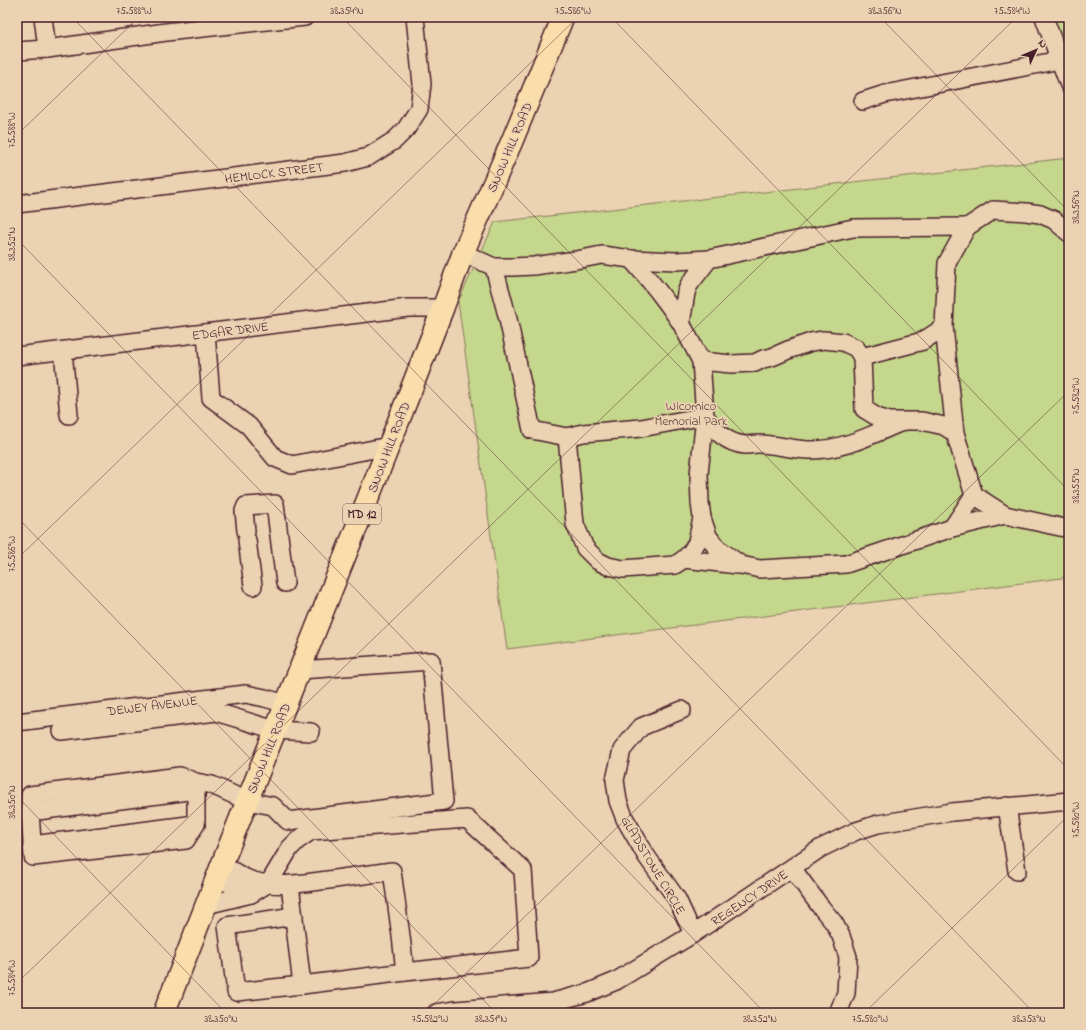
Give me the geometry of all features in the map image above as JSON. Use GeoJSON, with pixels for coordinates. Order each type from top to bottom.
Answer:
{"type":"FeatureCollection","features":[{"type":"Feature","properties":{"kind":"main road","name":"SNOW HILL ROAD"},"geometry":{"type":"LineString","coordinates":[[164,1013],[219,870],[389,446],[463,253],[512,141],[563,17]]}},
{"type":"Feature","properties":{"kind":"street"},"geometry":{"type":"LineString","coordinates":[[43,17],[47,49]]}},
{"type":"Feature","properties":{"kind":"street"},"geometry":{"type":"LineString","coordinates":[[17,51],[47,49],[165,24],[297,17]]}},
{"type":"Feature","properties":{"kind":"street","name":"HEMLOCK STREET"},"geometry":{"type":"LineString","coordinates":[[17,204],[345,163],[368,157],[395,140],[406,129],[419,109],[422,84],[415,17]]}},
{"type":"Feature","properties":{"kind":"street"},"geometry":{"type":"LineString","coordinates":[[1044,17],[1069,85]]}},
{"type":"Feature","properties":{"kind":"street"},"geometry":{"type":"LineString","coordinates":[[863,101],[885,94],[1060,60]]}},
{"type":"Feature","properties":{"kind":"street"},"geometry":{"type":"LineString","coordinates":[[1069,233],[1054,220],[1040,214],[993,210],[967,227],[947,263],[944,327],[956,433],[974,495],[1005,515],[1069,529]]}},
{"type":"Feature","properties":{"kind":"street"},"geometry":{"type":"LineString","coordinates":[[463,253],[494,267],[534,266],[602,255],[631,259],[676,261],[709,258],[853,228],[967,227]]}},
{"type":"Feature","properties":{"kind":"street"},"geometry":{"type":"LineString","coordinates":[[681,323],[686,293],[689,285],[709,258]]}},
{"type":"Feature","properties":{"kind":"street"},"geometry":{"type":"LineString","coordinates":[[631,259],[651,280],[668,303],[681,323],[701,361],[705,416],[699,474],[702,518],[708,536],[716,548],[741,566]]}},
{"type":"Feature","properties":{"kind":"street"},"geometry":{"type":"LineString","coordinates":[[494,267],[508,319],[532,430],[567,437],[641,428],[705,416]]}},
{"type":"Feature","properties":{"kind":"street","name":"EDGAR DRIVE"},"geometry":{"type":"LineString","coordinates":[[17,356],[408,308],[443,308]]}},
{"type":"Feature","properties":{"kind":"street"},"geometry":{"type":"LineString","coordinates":[[862,357],[923,341],[944,327]]}},
{"type":"Feature","properties":{"kind":"street"},"geometry":{"type":"LineString","coordinates":[[206,333],[211,398],[249,426],[275,458],[292,465],[389,446]]}},
{"type":"Feature","properties":{"kind":"street"},"geometry":{"type":"LineString","coordinates":[[701,361],[731,364],[755,363],[811,342],[824,340],[843,342],[856,348],[862,357],[864,409],[870,425],[869,436]]}},
{"type":"Feature","properties":{"kind":"street"},"geometry":{"type":"LineString","coordinates":[[63,350],[69,415]]}},
{"type":"Feature","properties":{"kind":"street"},"geometry":{"type":"LineString","coordinates":[[864,409],[877,417],[890,421],[922,421],[944,426],[956,433]]}},
{"type":"Feature","properties":{"kind":"street"},"geometry":{"type":"LineString","coordinates":[[705,416],[714,429],[724,438],[735,443],[746,445],[776,445],[808,450],[828,449],[850,443],[902,422]]}},
{"type":"Feature","properties":{"kind":"street"},"geometry":{"type":"LineString","coordinates":[[567,437],[575,524],[585,548],[598,561],[608,566],[623,569],[675,565],[691,552],[697,542],[702,518]]}},
{"type":"Feature","properties":{"kind":"street"},"geometry":{"type":"LineString","coordinates":[[952,528],[974,495]]}},
{"type":"Feature","properties":{"kind":"street"},"geometry":{"type":"LineString","coordinates":[[253,586],[246,535],[244,511],[246,506],[275,504],[284,583]]}},
{"type":"Feature","properties":{"kind":"street"},"geometry":{"type":"LineString","coordinates":[[684,559],[760,569],[846,564],[952,528],[1005,515]]}},
{"type":"Feature","properties":{"kind":"street"},"geometry":{"type":"LineString","coordinates":[[196,786],[196,824],[186,840],[33,858],[30,796],[180,776],[196,786],[212,785],[247,801],[273,806],[288,821],[444,801],[431,661],[300,670]]}},
{"type":"Feature","properties":{"kind":"street","name":"DEWEY AVENUE"},"geometry":{"type":"LineString","coordinates":[[17,722],[246,694],[286,704]]}},
{"type":"Feature","properties":{"kind":"street","name":"GLADSTONE CIRCLE"},"geometry":{"type":"LineString","coordinates":[[682,710],[642,727],[622,750],[615,780],[618,801],[625,819],[647,857],[676,899],[693,934]]}},
{"type":"Feature","properties":{"kind":"street"},"geometry":{"type":"LineString","coordinates":[[62,731],[216,712],[275,730],[311,732]]}},
{"type":"Feature","properties":{"kind":"street","name":"REGENCY DRIVE"},"geometry":{"type":"LineString","coordinates":[[436,1013],[553,1002],[587,993],[616,981],[693,934],[821,848],[856,831],[878,824],[952,812],[1069,801]]}},
{"type":"Feature","properties":{"kind":"street"},"geometry":{"type":"LineString","coordinates":[[1008,806],[1017,871]]}},
{"type":"Feature","properties":{"kind":"street"},"geometry":{"type":"LineString","coordinates":[[206,905],[251,894],[269,883],[290,848],[311,831],[467,819],[523,870],[529,958],[236,992],[227,926],[294,916]]}},
{"type":"Feature","properties":{"kind":"street"},"geometry":{"type":"LineString","coordinates":[[792,868],[834,923],[841,936],[848,957],[846,993],[838,1013]]}},
{"type":"Feature","properties":{"kind":"street"},"geometry":{"type":"LineString","coordinates":[[219,870],[235,873],[261,883],[290,885],[392,871],[401,936],[404,972]]}},
{"type":"Feature","properties":{"kind":"street"},"geometry":{"type":"LineString","coordinates":[[219,870],[240,889],[251,894]]}},
{"type":"Feature","properties":{"kind":"street"},"geometry":{"type":"LineString","coordinates":[[290,885],[302,985]]}},
{"type":"Feature","properties":{"kind":"green space"},"geometry":{"type":"Polygon","coordinates":[[[1052,17],[1069,17],[1069,61],[1052,17]]]}},
{"type":"Feature","properties":{"kind":"green space","name":"Wicomico Memorial Park"},"geometry":{"type":"Polygon","coordinates":[[[1069,158],[1069,577],[507,649],[458,302],[495,222],[1069,158]]]}},
{"type":"Feature","properties":{"kind":"green space"},"geometry":{"type":"Polygon","coordinates":[[[1069,579],[1069,615],[1064,580],[1069,579]]]}}]}
